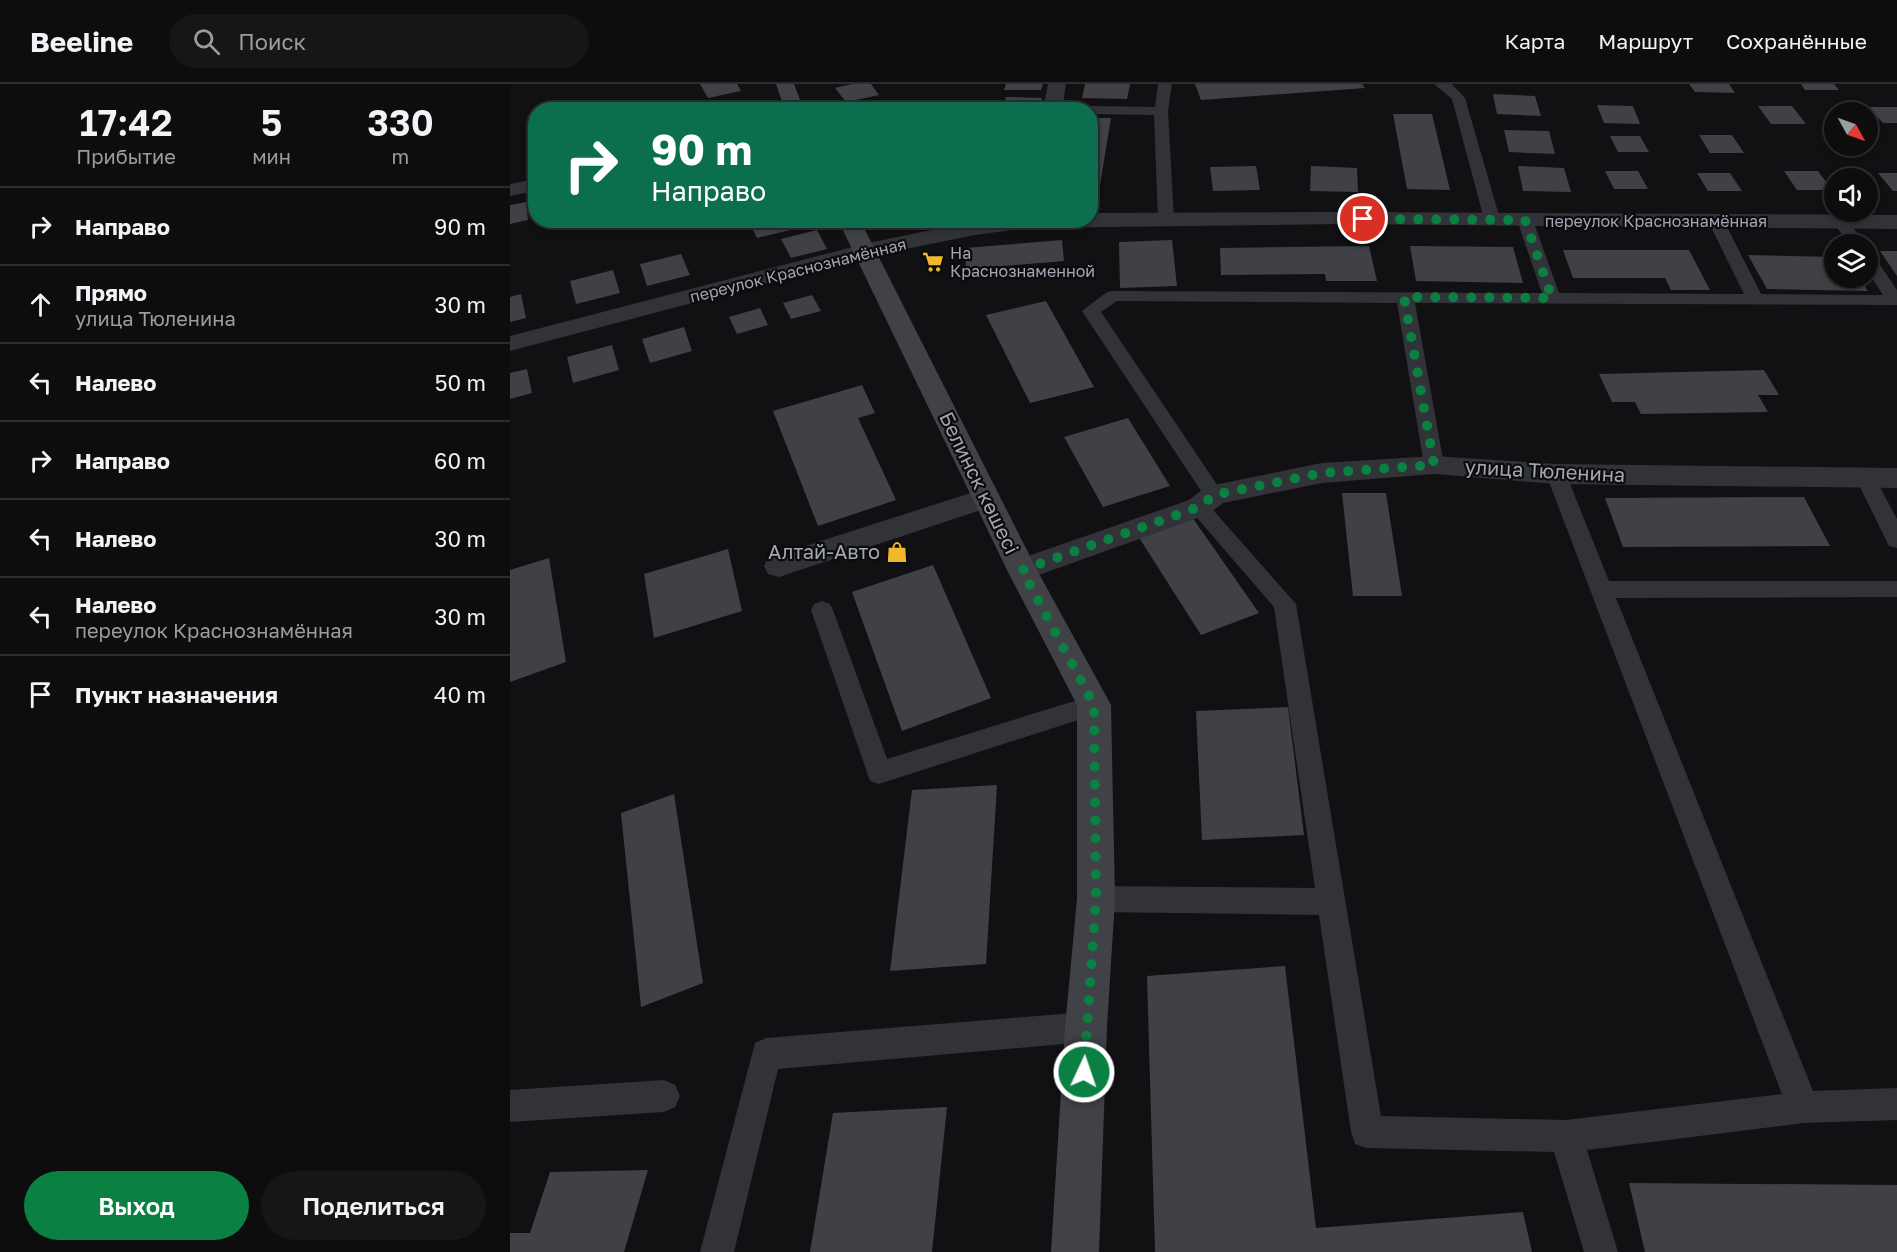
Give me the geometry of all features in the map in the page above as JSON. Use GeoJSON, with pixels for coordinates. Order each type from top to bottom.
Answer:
{"type":"FeatureCollection","features":[{"type":"Feature","properties":{"kind":"main road"},"geometry":{"type":"LineString","coordinates":[[785,84],[792,102]]}},
{"type":"Feature","properties":{"kind":"main road","name":"Белинск көшесі"},"geometry":{"type":"LineString","coordinates":[[853,228],[1022,570],[1094,705],[1096,899],[1086,1027],[1075,1252]]}},
{"type":"Feature","properties":{"kind":"street"},"geometry":{"type":"LineString","coordinates":[[1054,102],[1057,84]]}},
{"type":"Feature","properties":{"kind":"street"},"geometry":{"type":"LineString","coordinates":[[510,190],[528,187]]}},
{"type":"Feature","properties":{"kind":"street","name":"переулок Краснознамённая"},"geometry":{"type":"LineString","coordinates":[[1098,220],[1492,219],[1824,222]]}},
{"type":"Feature","properties":{"kind":"street","name":"переулок Краснознамённая"},"geometry":{"type":"LineString","coordinates":[[1878,222],[1897,222]]}},
{"type":"Feature","properties":{"kind":"street","name":"переулок Краснознамённая"},"geometry":{"type":"LineString","coordinates":[[510,344],[864,251],[975,228]]}},
{"type":"Feature","properties":{"kind":"street","name":"улица Тюленина"},"geometry":{"type":"LineString","coordinates":[[1022,570],[1206,501],[1322,473],[1434,465],[1556,474],[1897,478]]}},
{"type":"Feature","properties":{"kind":"street"},"geometry":{"type":"LineString","coordinates":[[779,566],[986,498]]}},
{"type":"Feature","properties":{"kind":"lane"},"geometry":{"type":"LineString","coordinates":[[1166,84],[1161,111],[1166,220]]}},
{"type":"Feature","properties":{"kind":"lane"},"geometry":{"type":"LineString","coordinates":[[1441,84],[1458,98],[1492,219]]}},
{"type":"Feature","properties":{"kind":"lane"},"geometry":{"type":"LineString","coordinates":[[1098,110],[1161,111]]}},
{"type":"Feature","properties":{"kind":"lane"},"geometry":{"type":"LineString","coordinates":[[1525,220],[1552,298]]}},
{"type":"Feature","properties":{"kind":"lane"},"geometry":{"type":"LineString","coordinates":[[1716,221],[1755,299]]}},
{"type":"Feature","properties":{"kind":"lane"},"geometry":{"type":"LineString","coordinates":[[1841,222],[1850,234]]}},
{"type":"Feature","properties":{"kind":"lane"},"geometry":{"type":"LineString","coordinates":[[1878,275],[1896,300]]}},
{"type":"Feature","properties":{"kind":"lane"},"geometry":{"type":"LineString","coordinates":[[1896,300],[1113,297],[1091,311],[1206,501],[1285,604],[1367,1132],[1566,1136],[1803,1107],[1897,1104]]}},
{"type":"Feature","properties":{"kind":"lane"},"geometry":{"type":"LineString","coordinates":[[1404,297],[1434,465]]}},
{"type":"Feature","properties":{"kind":"lane"},"geometry":{"type":"LineString","coordinates":[[1556,474],[1803,1107]]}},
{"type":"Feature","properties":{"kind":"lane"},"geometry":{"type":"LineString","coordinates":[[1865,477],[1897,540]]}},
{"type":"Feature","properties":{"kind":"lane"},"geometry":{"type":"LineString","coordinates":[[1600,590],[1897,589]]}},
{"type":"Feature","properties":{"kind":"lane"},"geometry":{"type":"LineString","coordinates":[[822,610],[879,773],[1094,705]]}},
{"type":"Feature","properties":{"kind":"lane"},"geometry":{"type":"LineString","coordinates":[[1096,899],[1331,902]]}},
{"type":"Feature","properties":{"kind":"lane"},"geometry":{"type":"LineString","coordinates":[[717,1252],[766,1054],[1086,1027]]}},
{"type":"Feature","properties":{"kind":"lane"},"geometry":{"type":"LineString","coordinates":[[510,1106],[664,1096]]}},
{"type":"Feature","properties":{"kind":"lane"},"geometry":{"type":"LineString","coordinates":[[1566,1136],[1601,1252]]}},
{"type":"Feature","properties":{"kind":"building"},"geometry":{"type":"Polygon","coordinates":[[[700,84],[737,84],[741,91],[708,98],[700,84]]]}},
{"type":"Feature","properties":{"kind":"building"},"geometry":{"type":"Polygon","coordinates":[[[852,84],[871,84],[879,95],[846,102],[835,88],[852,84]]]}},
{"type":"Feature","properties":{"kind":"building"},"geometry":{"type":"Polygon","coordinates":[[[1006,84],[1043,84],[1041,90],[1004,90],[1006,84]]]}},
{"type":"Feature","properties":{"kind":"building"},"geometry":{"type":"Polygon","coordinates":[[[1085,84],[1130,84],[1127,99],[1082,98],[1085,84]]]}},
{"type":"Feature","properties":{"kind":"building"},"geometry":{"type":"Polygon","coordinates":[[[1195,84],[1362,84],[1365,88],[1201,100],[1195,84]]]}},
{"type":"Feature","properties":{"kind":"building"},"geometry":{"type":"Polygon","coordinates":[[[1689,84],[1729,84],[1735,93],[1695,92],[1689,84]]]}},
{"type":"Feature","properties":{"kind":"building"},"geometry":{"type":"Polygon","coordinates":[[[1801,84],[1834,84],[1839,90],[1805,90],[1801,84]]]}},
{"type":"Feature","properties":{"kind":"building"},"geometry":{"type":"Polygon","coordinates":[[[1493,94],[1535,96],[1541,116],[1497,114],[1493,94]]]}},
{"type":"Feature","properties":{"kind":"building"},"geometry":{"type":"Polygon","coordinates":[[[1006,97],[1042,98],[1041,102],[1004,102],[1006,97]]]}},
{"type":"Feature","properties":{"kind":"building"},"geometry":{"type":"Polygon","coordinates":[[[1597,105],[1633,106],[1640,124],[1604,123],[1597,105]]]}},
{"type":"Feature","properties":{"kind":"building"},"geometry":{"type":"Polygon","coordinates":[[[1758,106],[1792,106],[1806,124],[1771,124],[1758,106]]]}},
{"type":"Feature","properties":{"kind":"building"},"geometry":{"type":"Polygon","coordinates":[[[1878,107],[1897,107],[1897,123],[1883,123],[1878,118],[1878,107]]]}},
{"type":"Feature","properties":{"kind":"building"},"geometry":{"type":"Polygon","coordinates":[[[1393,114],[1432,114],[1450,190],[1407,189],[1393,114]]]}},
{"type":"Feature","properties":{"kind":"building"},"geometry":{"type":"Polygon","coordinates":[[[1098,118],[1111,118],[1098,197],[1098,118]]]}},
{"type":"Feature","properties":{"kind":"building"},"geometry":{"type":"Polygon","coordinates":[[[1504,130],[1549,131],[1555,154],[1509,152],[1504,130]]]}},
{"type":"Feature","properties":{"kind":"building"},"geometry":{"type":"Polygon","coordinates":[[[1699,135],[1732,135],[1744,153],[1710,153],[1699,135]]]}},
{"type":"Feature","properties":{"kind":"building"},"geometry":{"type":"Polygon","coordinates":[[[1610,136],[1640,136],[1649,152],[1618,152],[1610,136]]]}},
{"type":"Feature","properties":{"kind":"building"},"geometry":{"type":"Polygon","coordinates":[[[1256,166],[1260,190],[1213,191],[1210,167],[1256,166]]]}},
{"type":"Feature","properties":{"kind":"building"},"geometry":{"type":"Polygon","coordinates":[[[1311,166],[1357,168],[1358,192],[1310,191],[1311,166]]]}},
{"type":"Feature","properties":{"kind":"building"},"geometry":{"type":"Polygon","coordinates":[[[1518,166],[1564,168],[1571,192],[1523,191],[1518,166]]]}},
{"type":"Feature","properties":{"kind":"building"},"geometry":{"type":"Polygon","coordinates":[[[1605,171],[1638,171],[1648,189],[1614,189],[1605,171]]]}},
{"type":"Feature","properties":{"kind":"building"},"geometry":{"type":"Polygon","coordinates":[[[1784,171],[1818,171],[1824,179],[1824,190],[1797,190],[1784,171]]]}},
{"type":"Feature","properties":{"kind":"building"},"geometry":{"type":"Polygon","coordinates":[[[1697,173],[1730,173],[1742,191],[1708,191],[1697,173]]]}},
{"type":"Feature","properties":{"kind":"building"},"geometry":{"type":"Polygon","coordinates":[[[1878,173],[1897,173],[1897,191],[1893,191],[1878,173]]]}},
{"type":"Feature","properties":{"kind":"building"},"geometry":{"type":"Polygon","coordinates":[[[526,202],[528,220],[510,224],[510,205],[526,202]]]}},
{"type":"Feature","properties":{"kind":"building"},"geometry":{"type":"Polygon","coordinates":[[[752,228],[799,228],[757,238],[752,228]]]}},
{"type":"Feature","properties":{"kind":"building"},"geometry":{"type":"Polygon","coordinates":[[[817,230],[827,249],[791,258],[781,239],[817,230]]]}},
{"type":"Feature","properties":{"kind":"building"},"geometry":{"type":"Polygon","coordinates":[[[1062,240],[1064,261],[966,269],[965,248],[1062,240]]]}},
{"type":"Feature","properties":{"kind":"building"},"geometry":{"type":"Polygon","coordinates":[[[1172,240],[1177,286],[1120,288],[1119,242],[1172,240]]]}},
{"type":"Feature","properties":{"kind":"building"},"geometry":{"type":"Polygon","coordinates":[[[1369,246],[1377,281],[1326,281],[1325,274],[1221,275],[1220,248],[1369,246]]]}},
{"type":"Feature","properties":{"kind":"building"},"geometry":{"type":"Polygon","coordinates":[[[1410,246],[1513,247],[1523,283],[1416,281],[1410,246]]]}},
{"type":"Feature","properties":{"kind":"building"},"geometry":{"type":"Polygon","coordinates":[[[1563,250],[1689,250],[1710,290],[1671,290],[1665,278],[1573,278],[1563,250]]]}},
{"type":"Feature","properties":{"kind":"building"},"geometry":{"type":"Polygon","coordinates":[[[1880,251],[1897,251],[1897,276],[1880,251]]]}},
{"type":"Feature","properties":{"kind":"building"},"geometry":{"type":"Polygon","coordinates":[[[681,254],[690,275],[647,286],[640,264],[681,254]]]}},
{"type":"Feature","properties":{"kind":"building"},"geometry":{"type":"Polygon","coordinates":[[[1748,255],[1824,257],[1824,288],[1866,288],[1868,291],[1767,289],[1748,255]]]}},
{"type":"Feature","properties":{"kind":"building"},"geometry":{"type":"Polygon","coordinates":[[[613,270],[620,293],[576,304],[570,281],[613,270]]]}},
{"type":"Feature","properties":{"kind":"building"},"geometry":{"type":"Polygon","coordinates":[[[521,294],[526,318],[510,322],[510,297],[521,294]]]}},
{"type":"Feature","properties":{"kind":"building"},"geometry":{"type":"Polygon","coordinates":[[[812,295],[821,311],[791,319],[783,303],[812,295]]]}},
{"type":"Feature","properties":{"kind":"building"},"geometry":{"type":"Polygon","coordinates":[[[1046,301],[1094,387],[1030,403],[986,315],[1046,301]]]}},
{"type":"Feature","properties":{"kind":"building"},"geometry":{"type":"Polygon","coordinates":[[[760,308],[768,325],[737,334],[729,317],[760,308]]]}},
{"type":"Feature","properties":{"kind":"building"},"geometry":{"type":"Polygon","coordinates":[[[684,327],[692,351],[650,363],[642,339],[684,327]]]}},
{"type":"Feature","properties":{"kind":"building"},"geometry":{"type":"Polygon","coordinates":[[[612,345],[619,370],[573,383],[567,357],[612,345]]]}},
{"type":"Feature","properties":{"kind":"building"},"geometry":{"type":"Polygon","coordinates":[[[527,369],[532,393],[510,399],[510,373],[527,369]]]}},
{"type":"Feature","properties":{"kind":"building"},"geometry":{"type":"Polygon","coordinates":[[[1764,370],[1779,395],[1758,395],[1768,412],[1641,414],[1635,402],[1612,402],[1599,374],[1764,370]]]}},
{"type":"Feature","properties":{"kind":"building"},"geometry":{"type":"Polygon","coordinates":[[[862,385],[875,413],[858,418],[896,500],[818,526],[773,411],[862,385]]]}},
{"type":"Feature","properties":{"kind":"building"},"geometry":{"type":"Polygon","coordinates":[[[1128,418],[1170,486],[1103,507],[1064,437],[1128,418]]]}},
{"type":"Feature","properties":{"kind":"building"},"geometry":{"type":"Polygon","coordinates":[[[1342,493],[1386,493],[1402,596],[1353,596],[1342,493]]]}},
{"type":"Feature","properties":{"kind":"building"},"geometry":{"type":"Polygon","coordinates":[[[1804,497],[1830,546],[1623,547],[1605,498],[1804,497]]]}},
{"type":"Feature","properties":{"kind":"building"},"geometry":{"type":"Polygon","coordinates":[[[1192,517],[1259,613],[1201,635],[1138,536],[1192,517]]]}},
{"type":"Feature","properties":{"kind":"building"},"geometry":{"type":"Polygon","coordinates":[[[728,549],[742,611],[654,638],[644,574],[728,549]]]}},
{"type":"Feature","properties":{"kind":"building"},"geometry":{"type":"Polygon","coordinates":[[[549,558],[566,662],[510,682],[510,570],[549,558]]]}},
{"type":"Feature","properties":{"kind":"building"},"geometry":{"type":"Polygon","coordinates":[[[933,565],[991,698],[902,731],[852,592],[933,565]]]}},
{"type":"Feature","properties":{"kind":"building"},"geometry":{"type":"Polygon","coordinates":[[[1288,707],[1304,835],[1202,840],[1196,711],[1288,707]]]}},
{"type":"Feature","properties":{"kind":"building"},"geometry":{"type":"Polygon","coordinates":[[[997,785],[986,964],[890,971],[912,790],[997,785]]]}},
{"type":"Feature","properties":{"kind":"building"},"geometry":{"type":"Polygon","coordinates":[[[674,794],[703,983],[641,1007],[621,813],[674,794]]]}},
{"type":"Feature","properties":{"kind":"building"},"geometry":{"type":"Polygon","coordinates":[[[1285,966],[1316,1228],[1523,1212],[1532,1252],[1155,1252],[1147,976],[1285,966]]]}},
{"type":"Feature","properties":{"kind":"building"},"geometry":{"type":"Polygon","coordinates":[[[947,1107],[932,1252],[810,1252],[833,1113],[947,1107]]]}},
{"type":"Feature","properties":{"kind":"building"},"geometry":{"type":"Polygon","coordinates":[[[648,1170],[624,1252],[510,1252],[510,1233],[530,1233],[550,1172],[648,1170]]]}},
{"type":"Feature","properties":{"kind":"building"},"geometry":{"type":"Polygon","coordinates":[[[1629,1183],[1897,1185],[1897,1252],[1645,1252],[1629,1183]]]}},
{"type":"Feature","properties":{"kind":"place","name":"На Краснознаменной"},"geometry":{"type":"Point","coordinates":[933,262]}},
{"type":"Feature","properties":{"kind":"place","name":"Алтай-Авто"},"geometry":{"type":"Point","coordinates":[897,552]}},
{"type":"Feature","properties":{"kind":"route"},"geometry":{"type":"LineString","coordinates":[[1084,1072],[1096,899],[1094,705],[1022,570],[1199,507],[1214,495],[1322,473],[1434,465],[1404,297],[1552,298],[1525,220],[1363,219]]}}]}
